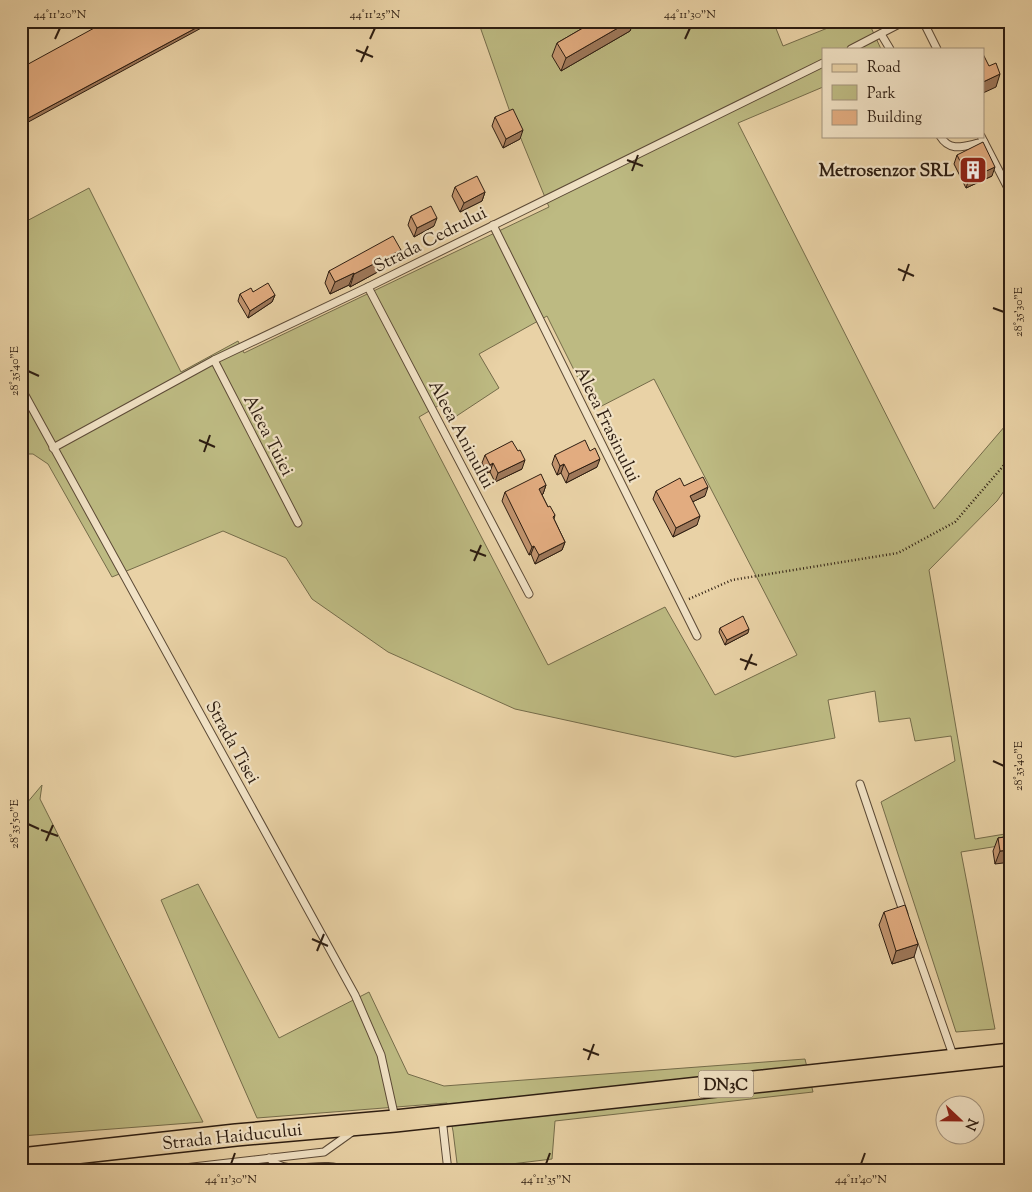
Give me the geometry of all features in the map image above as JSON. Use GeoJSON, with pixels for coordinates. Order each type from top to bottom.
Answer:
{"type":"FeatureCollection","features":[{"type":"Feature","properties":{"kind":"main road","name":"DN3C"},"geometry":{"type":"LineString","coordinates":[[442,1115],[1011,1054]]}},
{"type":"Feature","properties":{"kind":"main road","name":"Strada Haiducului"},"geometry":{"type":"LineString","coordinates":[[21,1159],[236,1134],[395,1121],[442,1115]]}},
{"type":"Feature","properties":{"kind":"lane"},"geometry":{"type":"LineString","coordinates":[[853,48],[905,21]]}},
{"type":"Feature","properties":{"kind":"lane"},"geometry":{"type":"LineString","coordinates":[[923,21],[936,48]]}},
{"type":"Feature","properties":{"kind":"lane"},"geometry":{"type":"LineString","coordinates":[[881,34],[889,48]]}},
{"type":"Feature","properties":{"kind":"lane","name":"Strada Cedrului"},"geometry":{"type":"LineString","coordinates":[[53,448],[214,360],[368,287],[822,62]]}},
{"type":"Feature","properties":{"kind":"lane"},"geometry":{"type":"LineString","coordinates":[[941,138],[945,145],[952,148],[983,139],[1011,194]]}},
{"type":"Feature","properties":{"kind":"lane","name":"Aleea Frasinului"},"geometry":{"type":"LineString","coordinates":[[493,225],[698,636]]}},
{"type":"Feature","properties":{"kind":"lane","name":"Aleea Aninului"},"geometry":{"type":"LineString","coordinates":[[368,287],[529,594]]}},
{"type":"Feature","properties":{"kind":"lane","name":"Aleea Tuiei"},"geometry":{"type":"LineString","coordinates":[[214,360],[298,523]]}},
{"type":"Feature","properties":{"kind":"lane","name":"Strada Tisei"},"geometry":{"type":"LineString","coordinates":[[21,388],[355,995],[381,1055],[395,1121]]}},
{"type":"Feature","properties":{"kind":"lane"},"geometry":{"type":"LineString","coordinates":[[21,407],[28,400]]}},
{"type":"Feature","properties":{"kind":"lane"},"geometry":{"type":"LineString","coordinates":[[860,784],[906,918]]}},
{"type":"Feature","properties":{"kind":"lane"},"geometry":{"type":"LineString","coordinates":[[912,937],[954,1060]]}},
{"type":"Feature","properties":{"kind":"lane"},"geometry":{"type":"LineString","coordinates":[[442,1115],[448,1171]]}},
{"type":"Feature","properties":{"kind":"lane"},"geometry":{"type":"LineString","coordinates":[[158,1171],[324,1152],[364,1123]]}},
{"type":"Feature","properties":{"kind":"lane"},"geometry":{"type":"LineString","coordinates":[[269,1158],[274,1164],[284,1168],[333,1166],[346,1171]]}},
{"type":"Feature","properties":{"kind":"path"},"geometry":{"type":"LineString","coordinates":[[681,603],[732,580],[898,553],[955,522],[1011,457]]}},
{"type":"Feature","properties":{"kind":"green space"},"geometry":{"type":"Polygon","coordinates":[[[478,21],[773,21],[783,46],[845,21],[868,21],[881,48],[822,48],[822,87],[738,123],[934,509],[1011,419],[1011,481],[997,501],[929,570],[975,839],[1011,833],[1011,844],[961,852],[995,1029],[956,1032],[881,802],[955,761],[951,736],[915,741],[910,718],[879,722],[875,691],[828,700],[835,738],[735,757],[515,709],[388,652],[312,599],[286,558],[223,531],[112,577],[48,464],[33,454],[21,454],[21,224],[89,188],[181,372],[238,341],[244,353],[549,207],[510,112],[478,21]],[[547,316],[479,354],[499,388],[452,419],[443,403],[419,417],[548,665],[665,607],[715,695],[797,655],[654,379],[594,410],[547,316]]]}},
{"type":"Feature","properties":{"kind":"green space"},"geometry":{"type":"Polygon","coordinates":[[[42,785],[40,799],[203,1122],[21,1136],[21,810],[42,785]]]}},
{"type":"Feature","properties":{"kind":"green space"},"geometry":{"type":"Polygon","coordinates":[[[198,884],[279,1038],[369,992],[408,1074],[444,1086],[805,1059],[813,1092],[555,1121],[552,1159],[487,1167],[488,1171],[458,1171],[447,1103],[257,1118],[161,900],[198,884]]]}},
{"type":"Feature","properties":{"kind":"building"},"geometry":{"type":"Polygon","coordinates":[[[107,21],[207,22],[21,122],[21,68],[107,21]]]}},
{"type":"Feature","properties":{"kind":"building"},"geometry":{"type":"Polygon","coordinates":[[[595,21],[630,21],[566,58],[557,43],[595,21]]]}},
{"type":"Feature","properties":{"kind":"building"},"geometry":{"type":"Polygon","coordinates":[[[984,56],[989,66],[996,63],[1000,74],[984,82],[984,56]]]}},
{"type":"Feature","properties":{"kind":"building"},"geometry":{"type":"Polygon","coordinates":[[[513,109],[523,130],[506,139],[495,117],[513,109]]]}},
{"type":"Feature","properties":{"kind":"building"},"geometry":{"type":"Polygon","coordinates":[[[983,142],[995,167],[969,179],[957,155],[983,142]]]}},
{"type":"Feature","properties":{"kind":"building"},"geometry":{"type":"Polygon","coordinates":[[[477,176],[485,192],[464,203],[455,187],[477,176]]]}},
{"type":"Feature","properties":{"kind":"building"},"geometry":{"type":"Polygon","coordinates":[[[431,206],[437,218],[417,228],[411,216],[431,206]]]}},
{"type":"Feature","properties":{"kind":"building"},"geometry":{"type":"Polygon","coordinates":[[[393,236],[401,250],[335,282],[329,271],[393,236]]]}},
{"type":"Feature","properties":{"kind":"building"},"geometry":{"type":"Polygon","coordinates":[[[268,283],[275,295],[250,311],[240,294],[251,288],[253,292],[268,283]]]}},
{"type":"Feature","properties":{"kind":"building"},"geometry":{"type":"Polygon","coordinates":[[[585,440],[590,451],[595,448],[600,459],[569,474],[564,464],[560,466],[555,455],[585,440]]]}},
{"type":"Feature","properties":{"kind":"building"},"geometry":{"type":"Polygon","coordinates":[[[512,441],[518,451],[520,450],[525,460],[498,473],[493,463],[490,465],[485,455],[512,441]]]}},
{"type":"Feature","properties":{"kind":"building"},"geometry":{"type":"Polygon","coordinates":[[[541,474],[546,485],[539,489],[548,507],[550,506],[555,515],[553,517],[565,542],[539,555],[534,546],[532,547],[505,492],[541,474]]]}},
{"type":"Feature","properties":{"kind":"building"},"geometry":{"type":"Polygon","coordinates":[[[703,477],[708,487],[690,496],[700,516],[676,528],[656,491],[680,478],[684,486],[703,477]]]}},
{"type":"Feature","properties":{"kind":"building"},"geometry":{"type":"Polygon","coordinates":[[[743,616],[749,629],[727,640],[720,628],[743,616]]]}},
{"type":"Feature","properties":{"kind":"building"},"geometry":{"type":"Polygon","coordinates":[[[1011,836],[1011,850],[1000,851],[998,838],[1011,836]]]}},
{"type":"Feature","properties":{"kind":"building"},"geometry":{"type":"Polygon","coordinates":[[[905,905],[918,944],[896,951],[884,912],[905,905]]]}},
{"type":"Feature","properties":{"kind":"place","name":"Metrosenzor SRL"},"geometry":{"type":"Point","coordinates":[973,170]}}]}
